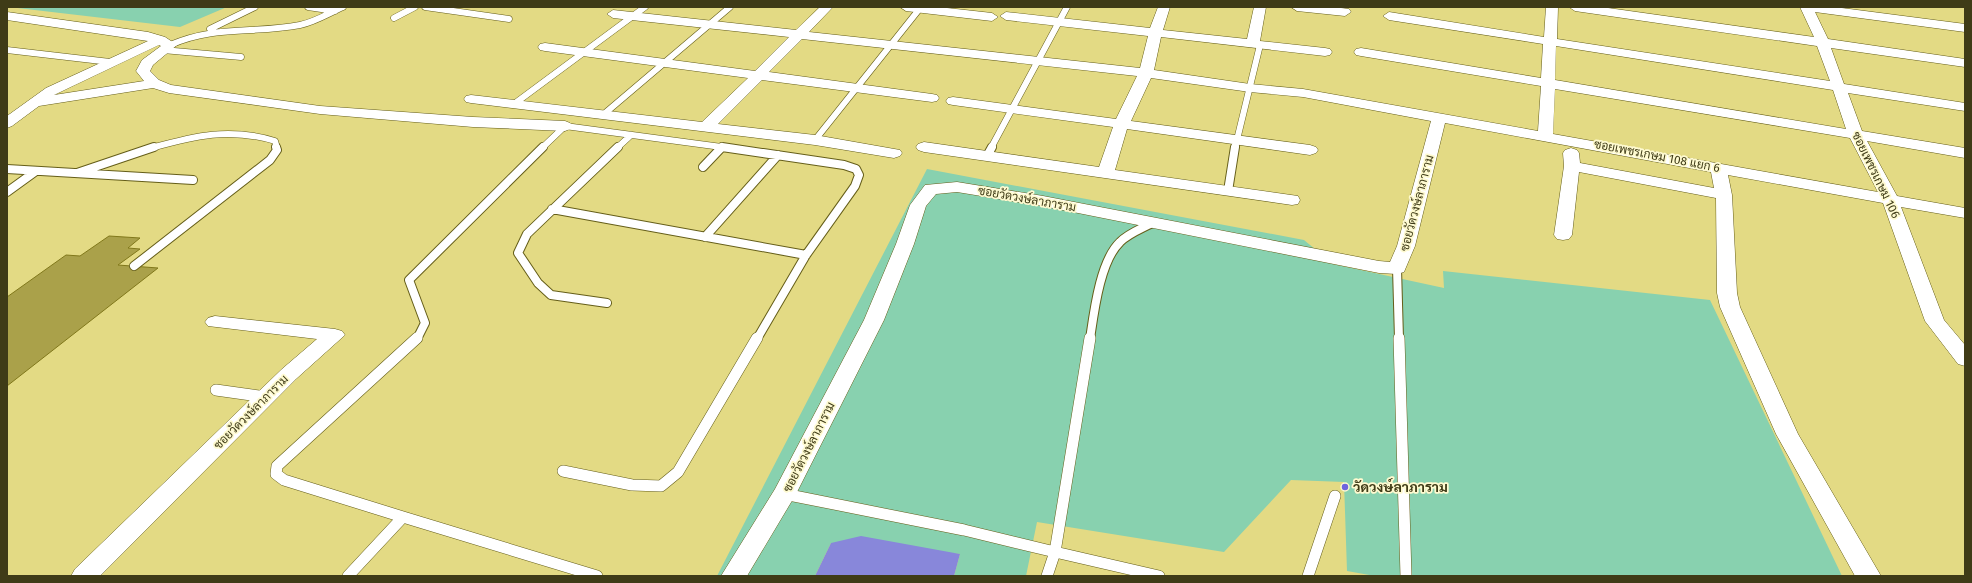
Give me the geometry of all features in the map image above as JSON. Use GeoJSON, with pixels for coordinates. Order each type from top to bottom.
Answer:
{"type":"FeatureCollection","features":[{"type":"Feature","properties":{"kind":"street"},"geometry":{"type":"LineString","coordinates":[[707,126],[827,7]]}},
{"type":"Feature","properties":{"kind":"street"},"geometry":{"type":"LineString","coordinates":[[906,7],[992,16]]}},
{"type":"Feature","properties":{"kind":"street"},"geometry":{"type":"LineString","coordinates":[[1106,174],[1122,123],[1146,73],[1155,33],[1164,7]]}},
{"type":"Feature","properties":{"kind":"street"},"geometry":{"type":"LineString","coordinates":[[1256,44],[1260,7]]}},
{"type":"Feature","properties":{"kind":"street"},"geometry":{"type":"LineString","coordinates":[[1297,7],[1345,12]]}},
{"type":"Feature","properties":{"kind":"street"},"geometry":{"type":"LineString","coordinates":[[1545,136],[1552,7]]}},
{"type":"Feature","properties":{"kind":"street"},"geometry":{"type":"LineString","coordinates":[[1575,7],[1822,41],[1965,63]]}},
{"type":"Feature","properties":{"kind":"street"},"geometry":{"type":"LineString","coordinates":[[1807,7],[1965,28]]}},
{"type":"Feature","properties":{"kind":"street","name":"ซอยเพชรเกษม 106"},"geometry":{"type":"LineString","coordinates":[[1807,7],[1822,41],[1856,135],[1890,199],[1935,320],[1965,359]]}},
{"type":"Feature","properties":{"kind":"street","name":"ซอยเพชรเกษม 108 แยก 6"},"geometry":{"type":"LineString","coordinates":[[613,14],[1146,73],[1250,88],[1303,93],[1570,140],[1965,213]]}},
{"type":"Feature","properties":{"kind":"street"},"geometry":{"type":"LineString","coordinates":[[7,16],[148,36],[164,45]]}},
{"type":"Feature","properties":{"kind":"street"},"geometry":{"type":"LineString","coordinates":[[1006,16],[1325,52]]}},
{"type":"Feature","properties":{"kind":"street"},"geometry":{"type":"LineString","coordinates":[[1389,16],[1965,107]]}},
{"type":"Feature","properties":{"kind":"street"},"geometry":{"type":"LineString","coordinates":[[7,123],[51,90],[110,62],[164,45]]}},
{"type":"Feature","properties":{"kind":"street"},"geometry":{"type":"LineString","coordinates":[[164,45],[147,63],[143,71],[148,78],[155,83],[169,89],[320,110],[473,122],[565,126]]}},
{"type":"Feature","properties":{"kind":"street"},"geometry":{"type":"LineString","coordinates":[[545,47],[932,98]]}},
{"type":"Feature","properties":{"kind":"street"},"geometry":{"type":"LineString","coordinates":[[1361,52],[1965,153]]}},
{"type":"Feature","properties":{"kind":"street"},"geometry":{"type":"LineString","coordinates":[[33,104],[155,83]]}},
{"type":"Feature","properties":{"kind":"street"},"geometry":{"type":"LineString","coordinates":[[471,99],[707,126],[815,140],[894,153]]}},
{"type":"Feature","properties":{"kind":"street"},"geometry":{"type":"LineString","coordinates":[[953,101],[1013,108],[1310,150]]}},
{"type":"Feature","properties":{"kind":"street","name":"ซอยวัดวงษ์ลาภาราม"},"geometry":{"type":"LineString","coordinates":[[734,576],[784,494],[874,320],[905,244],[918,205],[931,188],[957,187],[1043,201],[1379,267],[1397,268],[1406,246],[1439,117]]}},
{"type":"Feature","properties":{"kind":"street"},"geometry":{"type":"LineString","coordinates":[[1563,235],[1572,166],[1570,140]]}},
{"type":"Feature","properties":{"kind":"street"},"geometry":{"type":"LineString","coordinates":[[924,147],[1292,200]]}},
{"type":"Feature","properties":{"kind":"street"},"geometry":{"type":"LineString","coordinates":[[1572,166],[1724,195]]}},
{"type":"Feature","properties":{"kind":"street"},"geometry":{"type":"LineString","coordinates":[[1718,168],[1724,195],[1727,293],[1730,307],[1787,434],[1868,576]]}},
{"type":"Feature","properties":{"kind":"street","name":"ซอยวัดวงษ์ลาภาราม"},"geometry":{"type":"LineString","coordinates":[[84,576],[266,397],[334,335],[215,322]]}},
{"type":"Feature","properties":{"kind":"lane"},"geometry":{"type":"LineString","coordinates":[[201,34],[255,7]]}},
{"type":"Feature","properties":{"kind":"lane"},"geometry":{"type":"LineString","coordinates":[[308,7],[335,11]]}},
{"type":"Feature","properties":{"kind":"lane"},"geometry":{"type":"LineString","coordinates":[[164,45],[187,37],[234,29],[299,25],[343,7]]}},
{"type":"Feature","properties":{"kind":"lane"},"geometry":{"type":"LineString","coordinates":[[394,18],[415,7]]}},
{"type":"Feature","properties":{"kind":"lane"},"geometry":{"type":"LineString","coordinates":[[425,7],[509,19]]}},
{"type":"Feature","properties":{"kind":"lane"},"geometry":{"type":"LineString","coordinates":[[514,104],[645,7]]}},
{"type":"Feature","properties":{"kind":"lane"},"geometry":{"type":"LineString","coordinates":[[604,114],[730,7]]}},
{"type":"Feature","properties":{"kind":"lane"},"geometry":{"type":"LineString","coordinates":[[987,156],[1039,62],[1067,7]]}},
{"type":"Feature","properties":{"kind":"lane"},"geometry":{"type":"LineString","coordinates":[[815,140],[921,8]]}},
{"type":"Feature","properties":{"kind":"lane"},"geometry":{"type":"LineString","coordinates":[[1228,191],[1236,139],[1250,88],[1256,44]]}},
{"type":"Feature","properties":{"kind":"lane"},"geometry":{"type":"LineString","coordinates":[[164,45],[241,57]]}},
{"type":"Feature","properties":{"kind":"lane"},"geometry":{"type":"LineString","coordinates":[[7,50],[110,62]]}},
{"type":"Feature","properties":{"kind":"lane"},"geometry":{"type":"LineString","coordinates":[[563,471],[632,485],[661,486],[678,472],[806,255],[855,186],[859,175],[856,169],[844,165],[778,155],[565,126],[409,280],[425,323],[416,340],[277,466],[276,474],[284,480],[597,576]]}},
{"type":"Feature","properties":{"kind":"lane"},"geometry":{"type":"LineString","coordinates":[[77,173],[185,138],[208,134],[230,133],[257,136],[275,141],[277,150],[270,160],[134,266]]}},
{"type":"Feature","properties":{"kind":"lane"},"geometry":{"type":"LineString","coordinates":[[607,303],[551,295],[538,283],[518,253],[527,234],[631,135]]}},
{"type":"Feature","properties":{"kind":"lane"},"geometry":{"type":"LineString","coordinates":[[703,167],[722,148]]}},
{"type":"Feature","properties":{"kind":"lane"},"geometry":{"type":"LineString","coordinates":[[705,237],[778,155]]}},
{"type":"Feature","properties":{"kind":"lane"},"geometry":{"type":"LineString","coordinates":[[7,169],[193,180]]}},
{"type":"Feature","properties":{"kind":"lane"},"geometry":{"type":"LineString","coordinates":[[7,192],[36,171]]}},
{"type":"Feature","properties":{"kind":"lane"},"geometry":{"type":"LineString","coordinates":[[552,210],[806,255]]}},
{"type":"Feature","properties":{"kind":"lane"},"geometry":{"type":"LineString","coordinates":[[1048,576],[1064,508],[1090,336],[1103,278],[1113,250],[1121,239],[1152,223]]}},
{"type":"Feature","properties":{"kind":"lane"},"geometry":{"type":"LineString","coordinates":[[1397,268],[1406,576]]}},
{"type":"Feature","properties":{"kind":"lane"},"geometry":{"type":"LineString","coordinates":[[216,390],[266,397]]}},
{"type":"Feature","properties":{"kind":"lane"},"geometry":{"type":"LineString","coordinates":[[784,494],[964,530],[1159,576]]}},
{"type":"Feature","properties":{"kind":"lane"},"geometry":{"type":"LineString","coordinates":[[1308,576],[1335,496]]}},
{"type":"Feature","properties":{"kind":"lane"},"geometry":{"type":"LineString","coordinates":[[348,576],[404,517]]}},
{"type":"Feature","properties":{"kind":"green space"},"geometry":{"type":"Polygon","coordinates":[[[9,7],[227,7],[180,27],[9,7]]]}},
{"type":"Feature","properties":{"kind":"green space"},"geometry":{"type":"Polygon","coordinates":[[[927,169],[1304,240],[1333,264],[1444,288],[1443,271],[1710,300],[1842,576],[1375,576],[1347,571],[1344,482],[1291,480],[1224,552],[1037,522],[1026,576],[954,576],[960,554],[831,543],[815,576],[717,576],[927,169]]]}},
{"type":"Feature","properties":{"kind":"shaded area"},"geometry":{"type":"Polygon","coordinates":[[[861,536],[960,554],[954,576],[815,576],[831,543],[861,536]]]}},
{"type":"Feature","properties":{"kind":"building"},"geometry":{"type":"Polygon","coordinates":[[[109,236],[140,238],[128,248],[140,249],[118,265],[158,268],[7,386],[7,297],[66,255],[80,256],[109,236]]]}},
{"type":"Feature","properties":{"kind":"place","name":"วัดวงษ์ลาภาราม"},"geometry":{"type":"Point","coordinates":[1345,487]}}]}
